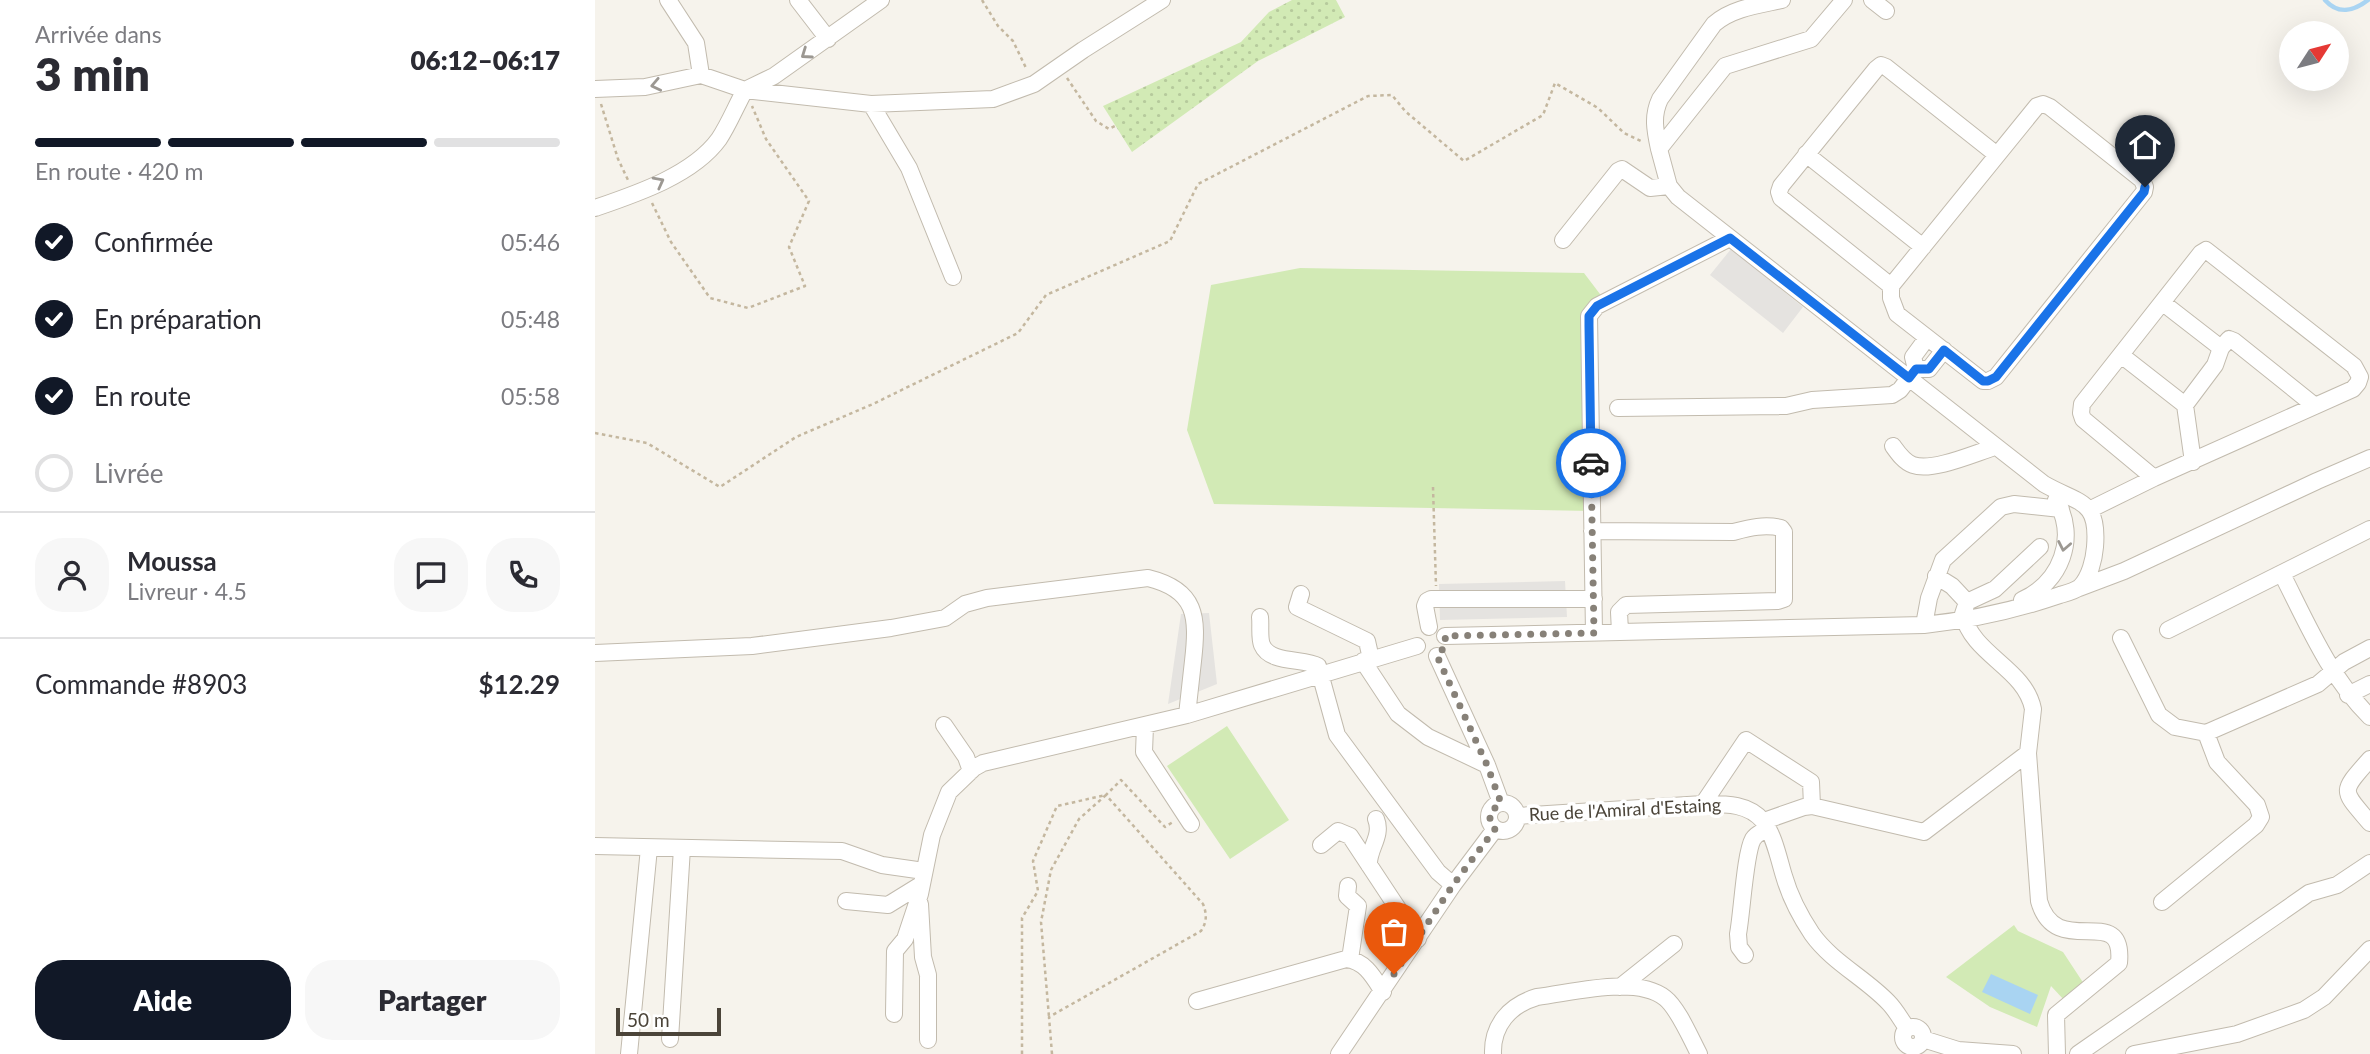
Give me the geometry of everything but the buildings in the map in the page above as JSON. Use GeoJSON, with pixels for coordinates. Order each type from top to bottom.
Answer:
{"type":"FeatureCollection","features":[{"type":"Feature","properties":{"kind":"street"},"geometry":{"type":"LineString","coordinates":[[668,0],[696,43],[701,75]]}},
{"type":"Feature","properties":{"kind":"street"},"geometry":{"type":"LineString","coordinates":[[798,0],[828,39]]}},
{"type":"Feature","properties":{"kind":"street"},"geometry":{"type":"LineString","coordinates":[[595,208],[644,191],[692,165],[718,140],[745,90],[775,76],[881,0]]}},
{"type":"Feature","properties":{"kind":"street"},"geometry":{"type":"LineString","coordinates":[[595,89],[645,87],[701,75],[745,90],[871,104],[993,99],[1034,84],[1162,0]]}},
{"type":"Feature","properties":{"kind":"street"},"geometry":{"type":"LineString","coordinates":[[1782,0],[1741,9],[1714,23],[1660,99],[1655,111],[1654,125],[1668,186],[1730,238],[1913,374],[1995,447],[2044,484],[2085,506],[2096,522],[2093,560],[2074,590]]}},
{"type":"Feature","properties":{"kind":"street"},"geometry":{"type":"LineString","coordinates":[[1658,149],[1725,66],[1811,39],[1844,0]]}},
{"type":"Feature","properties":{"kind":"street"},"geometry":{"type":"LineString","coordinates":[[1872,0],[1886,11]]}},
{"type":"Feature","properties":{"kind":"street"},"geometry":{"type":"LineString","coordinates":[[1891,286],[1781,198],[1781,186],[1806,154],[1881,65],[1997,155]]}},
{"type":"Feature","properties":{"kind":"street"},"geometry":{"type":"LineString","coordinates":[[871,104],[909,168],[953,277]]}},
{"type":"Feature","properties":{"kind":"street"},"geometry":{"type":"LineString","coordinates":[[2043,104],[2142,180],[2145,187],[2144,192],[1996,377],[1988,381],[1983,381],[1897,314],[1891,298],[1891,286],[1923,247],[2037,106],[2043,104]]}},
{"type":"Feature","properties":{"kind":"street"},"geometry":{"type":"LineString","coordinates":[[1806,154],[1923,247]]}},
{"type":"Feature","properties":{"kind":"street"},"geometry":{"type":"LineString","coordinates":[[1563,240],[1618,171],[1622,169],[1650,188],[1668,186]]}},
{"type":"Feature","properties":{"kind":"street"},"geometry":{"type":"LineString","coordinates":[[1594,633],[1589,316],[1597,306],[1730,238]]}},
{"type":"Feature","properties":{"kind":"street"},"geometry":{"type":"LineString","coordinates":[[2063,513],[2067,505],[2075,501],[2085,506],[2154,478],[2193,462],[2353,389],[2358,383],[2358,371],[2212,252],[2206,250],[2082,404],[2083,419],[2154,478]]}},
{"type":"Feature","properties":{"kind":"street"},"geometry":{"type":"LineString","coordinates":[[2163,303],[2221,348]]}},
{"type":"Feature","properties":{"kind":"street"},"geometry":{"type":"LineString","coordinates":[[1913,374],[1913,357],[1927,338]]}},
{"type":"Feature","properties":{"kind":"street"},"geometry":{"type":"LineString","coordinates":[[2185,405],[2215,365],[2221,348],[2229,339],[2315,406]]}},
{"type":"Feature","properties":{"kind":"street"},"geometry":{"type":"LineString","coordinates":[[1618,408],[1786,407],[1812,400],[1892,395],[1900,390],[1913,374],[1929,369],[1944,350]]}},
{"type":"Feature","properties":{"kind":"street"},"geometry":{"type":"LineString","coordinates":[[2121,355],[2185,405],[2193,462]]}},
{"type":"Feature","properties":{"kind":"street"},"geometry":{"type":"LineString","coordinates":[[1892,446],[1909,464],[1922,466],[1995,447]]}},
{"type":"Feature","properties":{"kind":"street"},"geometry":{"type":"LineString","coordinates":[[1445,636],[1924,625],[1965,621],[2038,604],[2123,571],[2370,458]]}},
{"type":"Feature","properties":{"kind":"street"},"geometry":{"type":"LineString","coordinates":[[1995,612],[2033,595],[2050,579],[2063,556],[2066,536],[2063,513],[2044,484]]}},
{"type":"Feature","properties":{"kind":"street"},"geometry":{"type":"LineString","coordinates":[[1924,625],[1929,598],[1943,560],[2001,508],[2014,504],[2063,513]]}},
{"type":"Feature","properties":{"kind":"street"},"geometry":{"type":"LineString","coordinates":[[1592,531],[1733,532],[1749,527],[1776,527],[1784,532],[1784,599],[1626,605],[1619,612],[1620,632]]}},
{"type":"Feature","properties":{"kind":"street"},"geometry":{"type":"LineString","coordinates":[[2168,630],[2370,529]]}},
{"type":"Feature","properties":{"kind":"street"},"geometry":{"type":"LineString","coordinates":[[2040,547],[1994,589],[1967,602],[1964,609],[1965,621],[1980,643],[2027,690],[2033,709],[2028,753],[2042,914],[2065,930],[2109,932],[2117,939],[2120,949],[2119,963],[2056,1015],[2057,1054]]}},
{"type":"Feature","properties":{"kind":"street"},"geometry":{"type":"LineString","coordinates":[[2093,560],[2123,571]]}},
{"type":"Feature","properties":{"kind":"street"},"geometry":{"type":"LineString","coordinates":[[2282,574],[2332,670],[2348,695],[2370,717]]}},
{"type":"Feature","properties":{"kind":"street"},"geometry":{"type":"LineString","coordinates":[[1936,576],[1952,586],[1967,602]]}},
{"type":"Feature","properties":{"kind":"street"},"geometry":{"type":"LineString","coordinates":[[595,653],[752,646],[812,639],[945,618],[965,604],[987,597],[1148,578],[1164,583],[1182,594],[1195,619],[1196,635],[1187,715]]}},
{"type":"Feature","properties":{"kind":"street"},"geometry":{"type":"LineString","coordinates":[[2050,579],[2054,590],[2074,590]]}},
{"type":"Feature","properties":{"kind":"street"},"geometry":{"type":"LineString","coordinates":[[1301,594],[1297,607],[1367,641],[1367,660],[1394,709],[1428,737],[1487,765]]}},
{"type":"Feature","properties":{"kind":"street"},"geometry":{"type":"LineString","coordinates":[[1429,627],[1425,606],[1427,601],[1594,599]]}},
{"type":"Feature","properties":{"kind":"street"},"geometry":{"type":"LineString","coordinates":[[1260,617],[1262,645],[1267,651],[1277,657],[1311,662],[1318,666],[1337,735],[1438,872],[1453,885]]}},
{"type":"Feature","properties":{"kind":"street"},"geometry":{"type":"LineString","coordinates":[[1429,627],[1438,629],[1445,636],[1446,645],[1437,656],[1423,654],[1417,646],[1420,632],[1429,627]]}},
{"type":"Feature","properties":{"kind":"street"},"geometry":{"type":"LineString","coordinates":[[2121,638],[2159,715],[2175,727],[2206,733],[2318,684],[2349,658],[2370,648]]}},
{"type":"Feature","properties":{"kind":"street"},"geometry":{"type":"LineString","coordinates":[[894,1014],[895,951],[905,939],[922,883],[932,835],[946,799],[955,785],[971,771],[983,763],[1187,715],[1417,646]]}},
{"type":"Feature","properties":{"kind":"street"},"geometry":{"type":"LineString","coordinates":[[1437,656],[1487,765],[1501,803],[1514,808],[1517,816],[1515,825],[1508,831],[1495,829],[1490,821],[1490,812],[1501,803]]}},
{"type":"Feature","properties":{"kind":"street"},"geometry":{"type":"LineString","coordinates":[[2348,695],[2370,684]]}},
{"type":"Feature","properties":{"kind":"street"},"geometry":{"type":"LineString","coordinates":[[944,726],[971,771]]}},
{"type":"Feature","properties":{"kind":"street"},"geometry":{"type":"LineString","coordinates":[[1145,726],[1144,752],[1187,819]]}},
{"type":"Feature","properties":{"kind":"street"},"geometry":{"type":"LineString","coordinates":[[2162,902],[2256,825],[2261,817],[2257,805],[2217,762],[2206,733]]}},
{"type":"Feature","properties":{"kind":"street"},"geometry":{"type":"LineString","coordinates":[[1703,804],[1746,740],[1811,782],[1812,806]]}},
{"type":"Feature","properties":{"kind":"street"},"geometry":{"type":"LineString","coordinates":[[1745,955],[1739,947],[1738,934],[1749,855],[1752,841],[1765,825],[1812,806],[1924,832],[2028,753]]}},
{"type":"Feature","properties":{"kind":"street"},"geometry":{"type":"LineString","coordinates":[[2370,759],[2349,782],[2346,790],[2349,799],[2370,823]]}},
{"type":"Feature","properties":{"kind":"street","name":"Rue de l'Amiral d'Estaing"},"geometry":{"type":"LineString","coordinates":[[1517,816],[1734,804],[1745,807],[1765,825]]}},
{"type":"Feature","properties":{"kind":"street"},"geometry":{"type":"LineString","coordinates":[[1369,865],[1369,856],[1379,833],[1376,819]]}},
{"type":"Feature","properties":{"kind":"street"},"geometry":{"type":"LineString","coordinates":[[1765,825],[1778,854],[1796,909],[1825,949],[1888,1002],[1903,1042],[1917,1046],[1923,1039],[1958,1050],[2013,1054]]}},
{"type":"Feature","properties":{"kind":"street"},"geometry":{"type":"LineString","coordinates":[[1339,1054],[1453,885],[1495,829]]}},
{"type":"Feature","properties":{"kind":"street"},"geometry":{"type":"LineString","coordinates":[[1321,845],[1338,831],[1350,836],[1418,939]]}},
{"type":"Feature","properties":{"kind":"street"},"geometry":{"type":"LineString","coordinates":[[595,846],[842,851],[922,883]]}},
{"type":"Feature","properties":{"kind":"street"},"geometry":{"type":"LineString","coordinates":[[629,1054],[649,848]]}},
{"type":"Feature","properties":{"kind":"street"},"geometry":{"type":"LineString","coordinates":[[670,1039],[682,848]]}},
{"type":"Feature","properties":{"kind":"street"},"geometry":{"type":"LineString","coordinates":[[2078,1054],[2309,893],[2337,885],[2370,863]]}},
{"type":"Feature","properties":{"kind":"street"},"geometry":{"type":"LineString","coordinates":[[846,901],[888,905],[922,883]]}},
{"type":"Feature","properties":{"kind":"street"},"geometry":{"type":"LineString","coordinates":[[922,883],[923,957],[928,975],[928,1040]]}},
{"type":"Feature","properties":{"kind":"street"},"geometry":{"type":"LineString","coordinates":[[1348,886],[1347,896],[1358,906],[1350,959]]}},
{"type":"Feature","properties":{"kind":"street"},"geometry":{"type":"LineString","coordinates":[[1620,987],[1674,944]]}},
{"type":"Feature","properties":{"kind":"street"},"geometry":{"type":"LineString","coordinates":[[2134,1054],[2237,1034],[2304,1010],[2324,997],[2370,949]]}},
{"type":"Feature","properties":{"kind":"street"},"geometry":{"type":"LineString","coordinates":[[1197,1001],[1350,959],[1369,970],[1383,992]]}},
{"type":"Feature","properties":{"kind":"street"},"geometry":{"type":"LineString","coordinates":[[1493,1054],[1497,1027],[1525,1001],[1537,997],[1620,987],[1643,987],[1664,997],[1699,1054]]}},
{"type":"Feature","properties":{"kind":"path"},"geometry":{"type":"LineString","coordinates":[[982,0],[998,26],[1013,41],[1034,84]]}},
{"type":"Feature","properties":{"kind":"path"},"geometry":{"type":"LineString","coordinates":[[1057,68],[1072,83],[1096,121],[1109,129],[1117,125]]}},
{"type":"Feature","properties":{"kind":"path"},"geometry":{"type":"LineString","coordinates":[[595,433],[647,443],[720,487],[796,437],[873,404],[1018,333],[1046,295],[1170,241],[1198,184],[1368,96],[1392,95],[1405,111],[1464,161],[1543,116],[1555,83],[1598,108],[1624,133],[1658,149]]}},
{"type":"Feature","properties":{"kind":"path"},"geometry":{"type":"LineString","coordinates":[[710,298],[748,308],[806,286],[789,247],[809,201],[766,139],[745,90]]}},
{"type":"Feature","properties":{"kind":"path"},"geometry":{"type":"LineString","coordinates":[[1433,487],[1437,600]]}},
{"type":"Feature","properties":{"kind":"path"},"geometry":{"type":"LineString","coordinates":[[1052,1054],[1041,922],[1051,870],[1079,819],[1121,780],[1165,827],[1187,819]]}},
{"type":"Feature","properties":{"kind":"path"},"geometry":{"type":"LineString","coordinates":[[1049,1017],[1201,931],[1205,924],[1203,904],[1106,794]]}},
{"type":"Feature","properties":{"kind":"path"},"geometry":{"type":"LineString","coordinates":[[1022,1054],[1021,918],[1038,891],[1033,861],[1057,806],[1106,794]]}},
{"type":"Feature","properties":{"kind":"green space"},"geometry":{"type":"Polygon","coordinates":[[[1292,0],[1336,0],[1345,17],[1258,61],[1132,152],[1103,106],[1241,42],[1269,12],[1292,0]]]}},
{"type":"Feature","properties":{"kind":"green space"},"geometry":{"type":"Polygon","coordinates":[[[1300,268],[1584,273],[1606,302],[1597,306],[1592,511],[1214,504],[1187,430],[1211,285],[1300,268]]]}},
{"type":"Feature","properties":{"kind":"green space"},"geometry":{"type":"Polygon","coordinates":[[[1227,726],[1289,820],[1230,859],[1167,766],[1227,726]]]}},
{"type":"Feature","properties":{"kind":"green space"},"geometry":{"type":"Polygon","coordinates":[[[2014,925],[2018,931],[2063,952],[2086,987],[2065,1001],[2051,986],[2037,1027],[1990,1007],[1946,977],[2014,925]]]}},
{"type":"Feature","properties":{"kind":"shaded area"},"geometry":{"type":"Polygon","coordinates":[[[1731,249],[1803,307],[1783,333],[1710,275],[1731,249]]]}},
{"type":"Feature","properties":{"kind":"shaded area"},"geometry":{"type":"Polygon","coordinates":[[[1565,581],[1567,617],[1440,620],[1439,584],[1565,581]]]}},
{"type":"Feature","properties":{"kind":"shaded area"},"geometry":{"type":"Polygon","coordinates":[[[1209,613],[1217,684],[1168,704],[1181,614],[1209,613]]]}},
{"type":"Feature","properties":{"kind":"water"},"geometry":{"type":"Polygon","coordinates":[[[1991,974],[2038,995],[2030,1014],[1982,992],[1991,974]]]}},
{"type":"Feature","properties":{"kind":"waterway"},"geometry":{"type":"LineString","coordinates":[[2325,0],[2335,8],[2346,10],[2368,0]]}},
{"type":"Feature","properties":{"kind":"way so far"},"geometry":{"type":"LineString","coordinates":[[1394,974],[1453,885],[1495,829],[1489,816],[1493,808],[1501,803],[1487,765],[1437,656],[1444,650],[1445,636],[1594,633],[1591,463]]}},
{"type":"Feature","properties":{"kind":"route"},"geometry":{"type":"LineString","coordinates":[[1591,463],[1591,312],[1597,306],[1730,238],[1909,378],[1916,369],[1929,369],[1944,350],[1983,381],[1988,381],[1996,377],[2144,192],[2145,187]]}}]}
